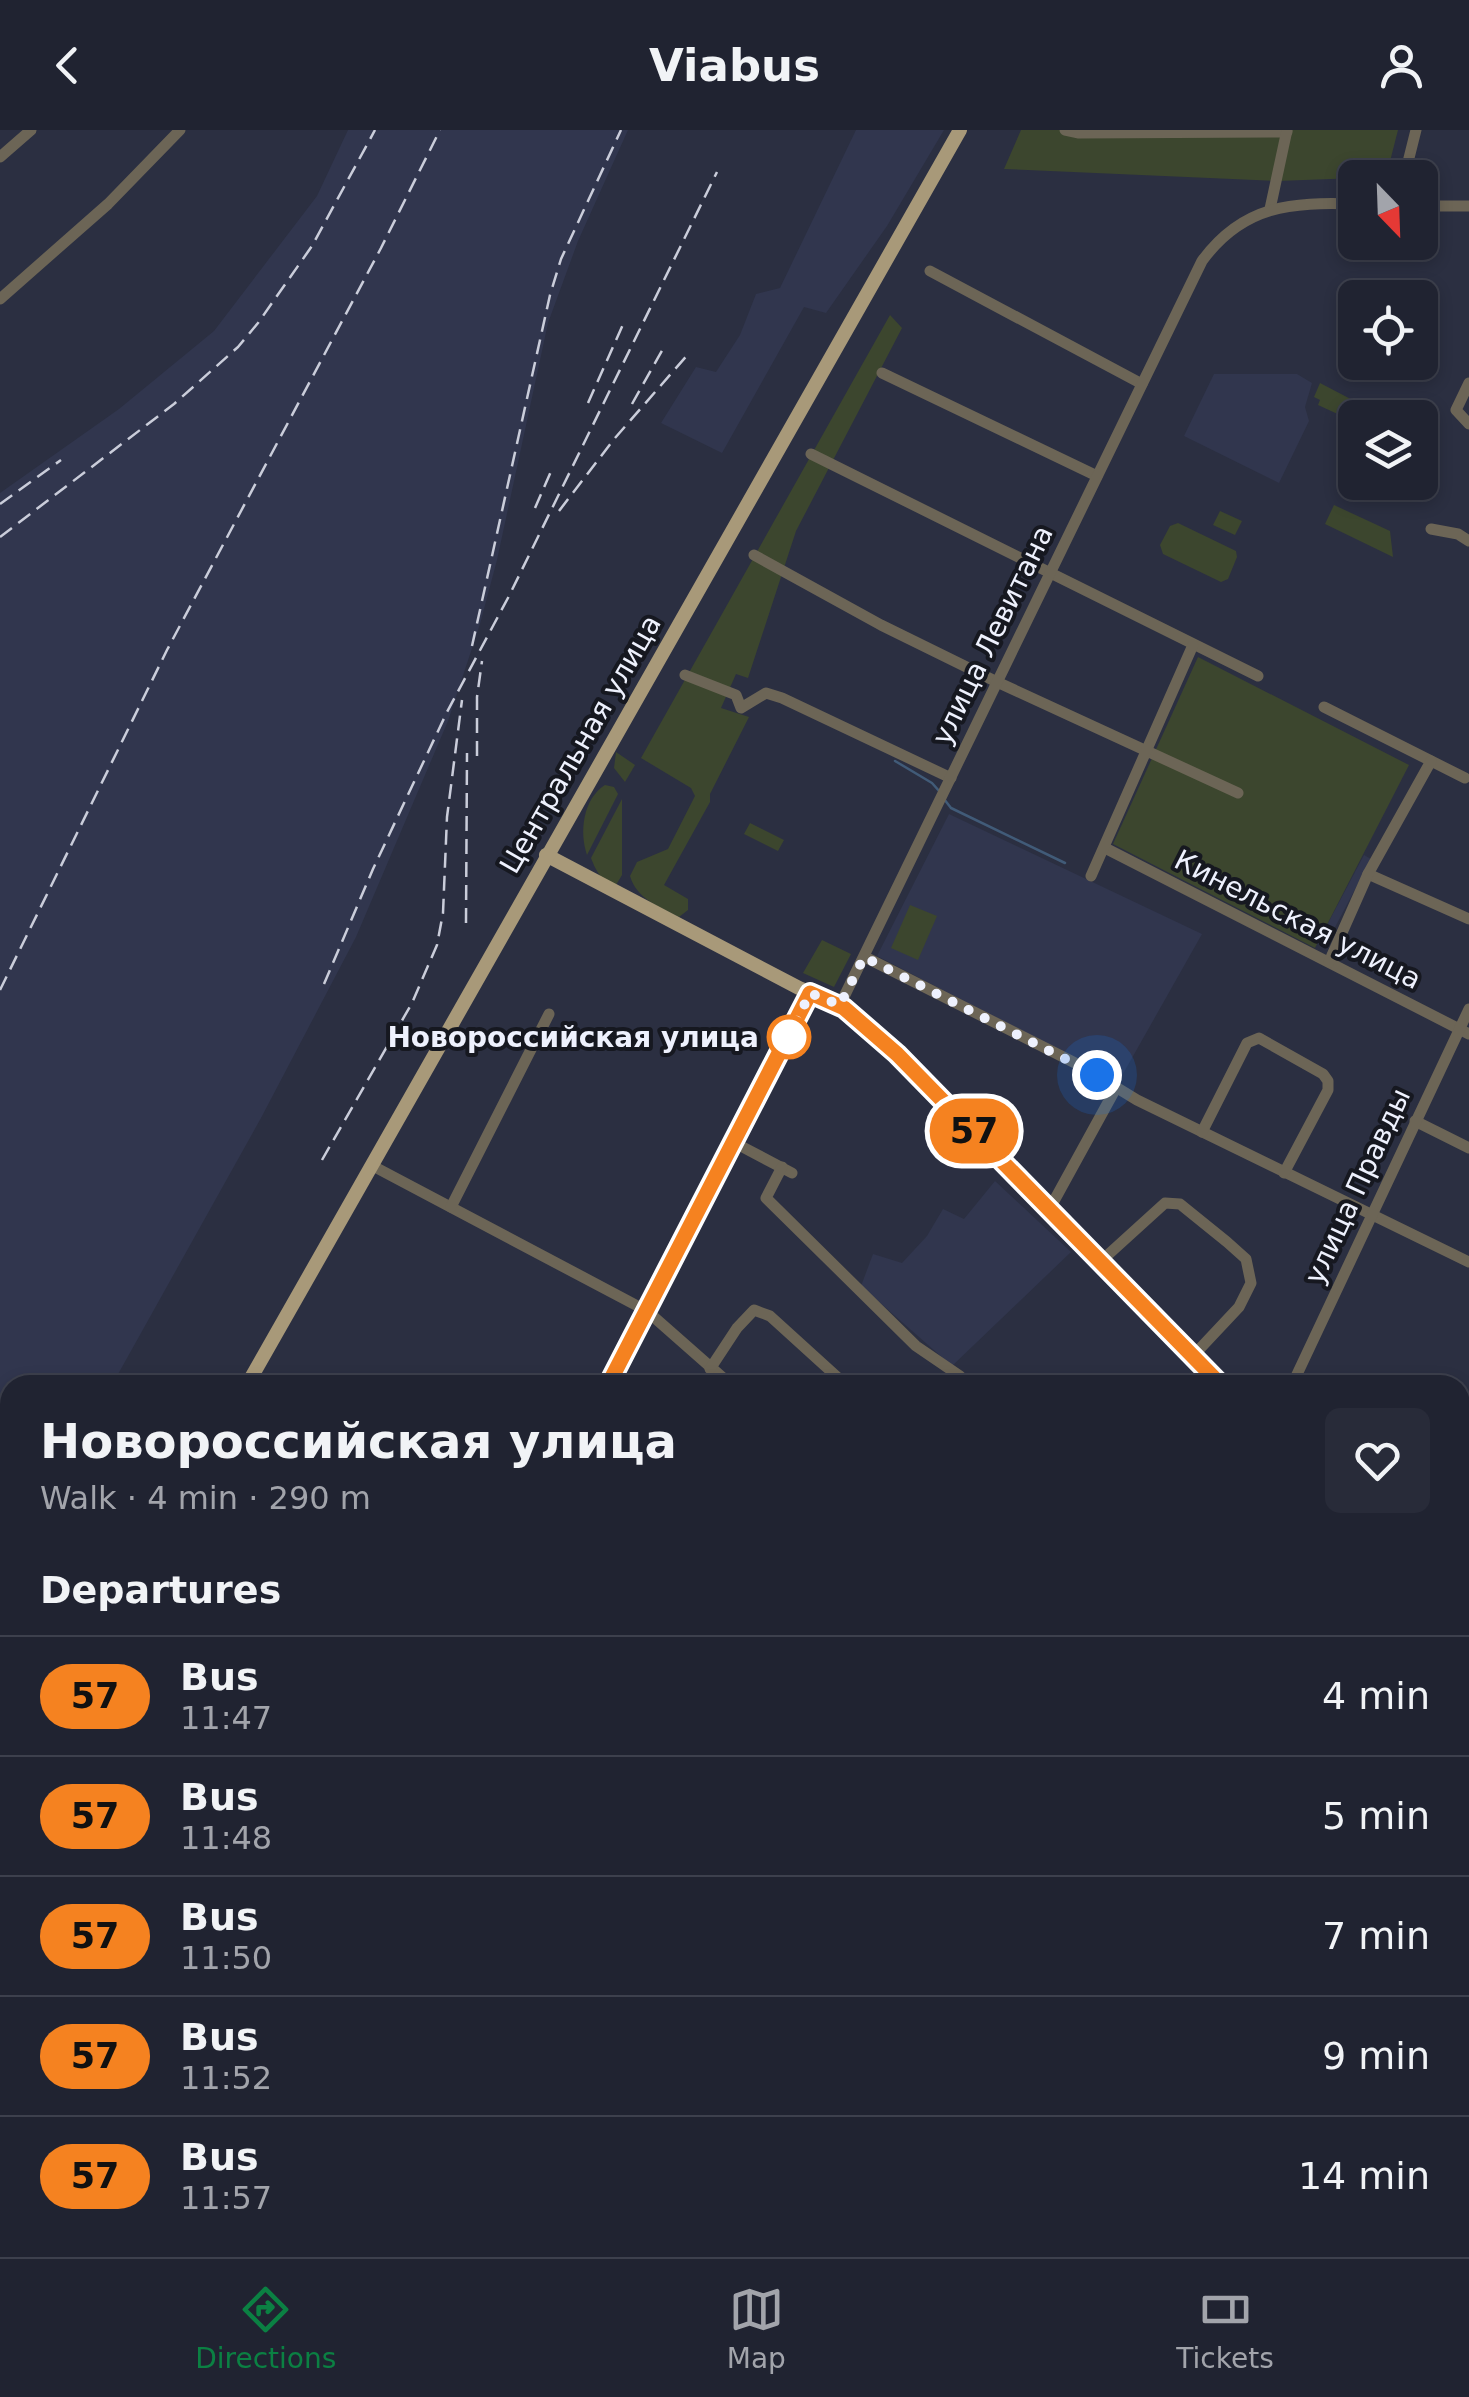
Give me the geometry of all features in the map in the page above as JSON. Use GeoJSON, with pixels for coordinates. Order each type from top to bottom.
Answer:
{"type":"FeatureCollection","features":[{"type":"Feature","properties":{"kind":"main road","name":"Центральная улица"},"geometry":{"type":"LineString","coordinates":[[254,1375],[960,130]]}},
{"type":"Feature","properties":{"kind":"main road"},"geometry":{"type":"LineString","coordinates":[[546,855],[840,1005],[870,1028],[1211,1375]]}},
{"type":"Feature","properties":{"kind":"street"},"geometry":{"type":"LineString","coordinates":[[0,157],[31,130]]}},
{"type":"Feature","properties":{"kind":"street"},"geometry":{"type":"LineString","coordinates":[[0,299],[108,204],[180,130]]}},
{"type":"Feature","properties":{"kind":"street"},"geometry":{"type":"LineString","coordinates":[[1064,130],[1287,131],[1270,209],[1291,204],[1338,204]]}},
{"type":"Feature","properties":{"kind":"street"},"geometry":{"type":"LineString","coordinates":[[1408,160],[1416,130]]}},
{"type":"Feature","properties":{"kind":"street"},"geometry":{"type":"LineString","coordinates":[[1438,206],[1469,206]]}},
{"type":"Feature","properties":{"kind":"street","name":"улица Левитана"},"geometry":{"type":"LineString","coordinates":[[840,1005],[1188,286],[1219,240],[1270,209]]}},
{"type":"Feature","properties":{"kind":"street"},"geometry":{"type":"LineString","coordinates":[[930,272],[1142,384]]}},
{"type":"Feature","properties":{"kind":"street"},"geometry":{"type":"LineString","coordinates":[[882,373],[1097,476]]}},
{"type":"Feature","properties":{"kind":"street"},"geometry":{"type":"LineString","coordinates":[[1469,383],[1456,410],[1469,424]]}},
{"type":"Feature","properties":{"kind":"street"},"geometry":{"type":"LineString","coordinates":[[811,454],[1258,676]]}},
{"type":"Feature","properties":{"kind":"street"},"geometry":{"type":"LineString","coordinates":[[1431,530],[1458,534],[1469,540]]}},
{"type":"Feature","properties":{"kind":"street"},"geometry":{"type":"LineString","coordinates":[[754,555],[997,682],[1238,793]]}},
{"type":"Feature","properties":{"kind":"street"},"geometry":{"type":"LineString","coordinates":[[1091,876],[1192,645]]}},
{"type":"Feature","properties":{"kind":"street"},"geometry":{"type":"LineString","coordinates":[[685,675],[736,695],[741,708],[766,693],[782,698],[951,778]]}},
{"type":"Feature","properties":{"kind":"street"},"geometry":{"type":"LineString","coordinates":[[1324,706],[1465,778]]}},
{"type":"Feature","properties":{"kind":"street"},"geometry":{"type":"LineString","coordinates":[[1330,962],[1368,874],[1431,762]]}},
{"type":"Feature","properties":{"kind":"street","name":"Кинельская улица"},"geometry":{"type":"LineString","coordinates":[[1104,848],[1464,1032]]}},
{"type":"Feature","properties":{"kind":"street"},"geometry":{"type":"LineString","coordinates":[[1368,874],[1469,919]]}},
{"type":"Feature","properties":{"kind":"street"},"geometry":{"type":"LineString","coordinates":[[864,957],[1202,1132],[1469,1262]]}},
{"type":"Feature","properties":{"kind":"street"},"geometry":{"type":"LineString","coordinates":[[613,1375],[810,993]]}},
{"type":"Feature","properties":{"kind":"street","name":"улица Правды"},"geometry":{"type":"LineString","coordinates":[[1297,1375],[1415,1121],[1464,1032],[1469,1009]]}},
{"type":"Feature","properties":{"kind":"street"},"geometry":{"type":"LineString","coordinates":[[450,1207],[549,1014]]}},
{"type":"Feature","properties":{"kind":"street"},"geometry":{"type":"LineString","coordinates":[[1202,1132],[1247,1042],[1258,1038],[1323,1074],[1328,1081],[1328,1090],[1284,1173]]}},
{"type":"Feature","properties":{"kind":"street"},"geometry":{"type":"LineString","coordinates":[[1050,1210],[1116,1088]]}},
{"type":"Feature","properties":{"kind":"street"},"geometry":{"type":"LineString","coordinates":[[1415,1121],[1469,1148]]}},
{"type":"Feature","properties":{"kind":"street"},"geometry":{"type":"LineString","coordinates":[[735,1143],[787,1170],[766,1198],[916,1346],[959,1375]]}},
{"type":"Feature","properties":{"kind":"street"},"geometry":{"type":"LineString","coordinates":[[371,1165],[647,1312],[718,1375]]}},
{"type":"Feature","properties":{"kind":"street"},"geometry":{"type":"LineString","coordinates":[[1100,1262],[1165,1203],[1180,1204],[1194,1212],[1246,1259],[1252,1283],[1239,1307],[1192,1356]]}},
{"type":"Feature","properties":{"kind":"street"},"geometry":{"type":"LineString","coordinates":[[710,1369],[736,1328],[754,1310],[770,1316],[835,1375]]}},
{"type":"Feature","properties":{"kind":"shaded area"},"geometry":{"type":"Polygon","coordinates":[[[348,130],[628,130],[578,241],[548,323],[497,560],[448,721],[356,937],[261,1118],[118,1375],[0,1375],[0,493],[119,409],[214,331],[317,196],[348,130]]]}},
{"type":"Feature","properties":{"kind":"shaded area"},"geometry":{"type":"Polygon","coordinates":[[[856,130],[944,130],[887,226],[826,313],[804,307],[722,453],[661,423],[696,367],[716,372],[740,335],[756,294],[780,288],[856,130]]]}},
{"type":"Feature","properties":{"kind":"shaded area"},"geometry":{"type":"Polygon","coordinates":[[[1214,374],[1297,374],[1312,383],[1305,407],[1309,421],[1279,483],[1184,436],[1214,374]]]}},
{"type":"Feature","properties":{"kind":"shaded area"},"geometry":{"type":"Polygon","coordinates":[[[949,814],[1202,934],[1119,1081],[877,956],[949,814]]]}},
{"type":"Feature","properties":{"kind":"shaded area"},"geometry":{"type":"Polygon","coordinates":[[[1364,855],[1371,859],[1333,931],[1326,927],[1364,855]]]}},
{"type":"Feature","properties":{"kind":"shaded area"},"geometry":{"type":"Polygon","coordinates":[[[995,1181],[1071,1252],[952,1366],[861,1286],[873,1254],[902,1263],[927,1236],[943,1209],[964,1219],[995,1181]]]}},
{"type":"Feature","properties":{"kind":"green space"},"geometry":{"type":"Polygon","coordinates":[[[1021,130],[1398,130],[1390,160],[1338,160],[1338,179],[1277,181],[1004,169],[1021,130]]]}},
{"type":"Feature","properties":{"kind":"green space"},"geometry":{"type":"Polygon","coordinates":[[[890,315],[902,328],[796,531],[748,678],[736,674],[721,708],[749,717],[710,794],[710,802],[664,885],[688,899],[688,910],[679,917],[643,896],[630,876],[637,862],[668,849],[695,796],[691,788],[641,758],[890,315]]]}},
{"type":"Feature","properties":{"kind":"green space"},"geometry":{"type":"Polygon","coordinates":[[[1320,383],[1353,400],[1338,400],[1338,414],[1318,405],[1320,400],[1314,397],[1320,383]]]}},
{"type":"Feature","properties":{"kind":"green space"},"geometry":{"type":"Polygon","coordinates":[[[1334,505],[1390,531],[1393,557],[1325,524],[1334,505]]]}},
{"type":"Feature","properties":{"kind":"green space"},"geometry":{"type":"Polygon","coordinates":[[[1220,511],[1242,521],[1235,535],[1213,525],[1220,511]]]}},
{"type":"Feature","properties":{"kind":"green space"},"geometry":{"type":"Polygon","coordinates":[[[1178,523],[1236,551],[1228,579],[1221,582],[1163,554],[1160,545],[1170,526],[1178,523]]]}},
{"type":"Feature","properties":{"kind":"green space"},"geometry":{"type":"Polygon","coordinates":[[[1198,657],[1409,765],[1315,948],[1113,844],[1198,657]]]}},
{"type":"Feature","properties":{"kind":"green space"},"geometry":{"type":"Polygon","coordinates":[[[616,752],[635,765],[625,782],[614,768],[616,752]]]}},
{"type":"Feature","properties":{"kind":"green space"},"geometry":{"type":"Polygon","coordinates":[[[605,785],[614,787],[618,794],[587,855],[585,817],[592,799],[605,785]]]}},
{"type":"Feature","properties":{"kind":"green space"},"geometry":{"type":"Polygon","coordinates":[[[622,799],[622,875],[616,885],[600,876],[591,858],[622,799]]]}},
{"type":"Feature","properties":{"kind":"green space"},"geometry":{"type":"Polygon","coordinates":[[[750,823],[784,840],[778,851],[744,834],[750,823]]]}},
{"type":"Feature","properties":{"kind":"green space"},"geometry":{"type":"Polygon","coordinates":[[[910,905],[937,916],[918,960],[891,948],[910,905]]]}},
{"type":"Feature","properties":{"kind":"green space"},"geometry":{"type":"Polygon","coordinates":[[[822,940],[851,954],[834,987],[803,973],[822,940]]]}},
{"type":"Feature","properties":{"kind":"waterway"},"geometry":{"type":"LineString","coordinates":[[895,761],[940,792]]}},
{"type":"Feature","properties":{"kind":"waterway"},"geometry":{"type":"LineString","coordinates":[[944,799],[951,808],[1065,863]]}},
{"type":"Feature","properties":{"kind":"railway"},"geometry":{"type":"LineString","coordinates":[[0,537],[174,404],[238,347],[312,246],[375,130]]}},
{"type":"Feature","properties":{"kind":"railway"},"geometry":{"type":"LineString","coordinates":[[0,990],[167,650],[440,130]]}},
{"type":"Feature","properties":{"kind":"railway"},"geometry":{"type":"LineString","coordinates":[[472,646],[550,295],[561,259],[621,130]]}},
{"type":"Feature","properties":{"kind":"railway"},"geometry":{"type":"LineString","coordinates":[[324,984],[447,712],[509,596],[717,172]]}},
{"type":"Feature","properties":{"kind":"railway"},"geometry":{"type":"LineString","coordinates":[[588,403],[625,320]]}},
{"type":"Feature","properties":{"kind":"railway"},"geometry":{"type":"LineString","coordinates":[[632,404],[664,347]]}},
{"type":"Feature","properties":{"kind":"railway"},"geometry":{"type":"LineString","coordinates":[[559,511],[615,438],[690,352]]}},
{"type":"Feature","properties":{"kind":"railway"},"geometry":{"type":"LineString","coordinates":[[0,504],[61,460]]}},
{"type":"Feature","properties":{"kind":"railway"},"geometry":{"type":"LineString","coordinates":[[535,508],[552,469]]}},
{"type":"Feature","properties":{"kind":"railway"},"geometry":{"type":"LineString","coordinates":[[477,756],[477,697],[482,661]]}},
{"type":"Feature","properties":{"kind":"railway"},"geometry":{"type":"LineString","coordinates":[[322,1160],[412,1003],[437,945],[443,913],[447,817],[462,700]]}},
{"type":"Feature","properties":{"kind":"railway"},"geometry":{"type":"LineString","coordinates":[[466,923],[467,753]]}},
{"type":"Feature","properties":{"kind":"bus line","name":"57"},"geometry":{"type":"LineString","coordinates":[[613,1375],[810,993],[840,1005],[870,1028],[1211,1375]]}},
{"type":"Feature","properties":{"kind":"place","name":"Новороссийская улица"},"geometry":{"type":"Point","coordinates":[789,1037]}},
{"type":"Feature","properties":{"kind":"route"},"geometry":{"type":"LineString","coordinates":[[789,1037],[810,993],[840,1005],[864,957],[1097,1075]]}}]}
